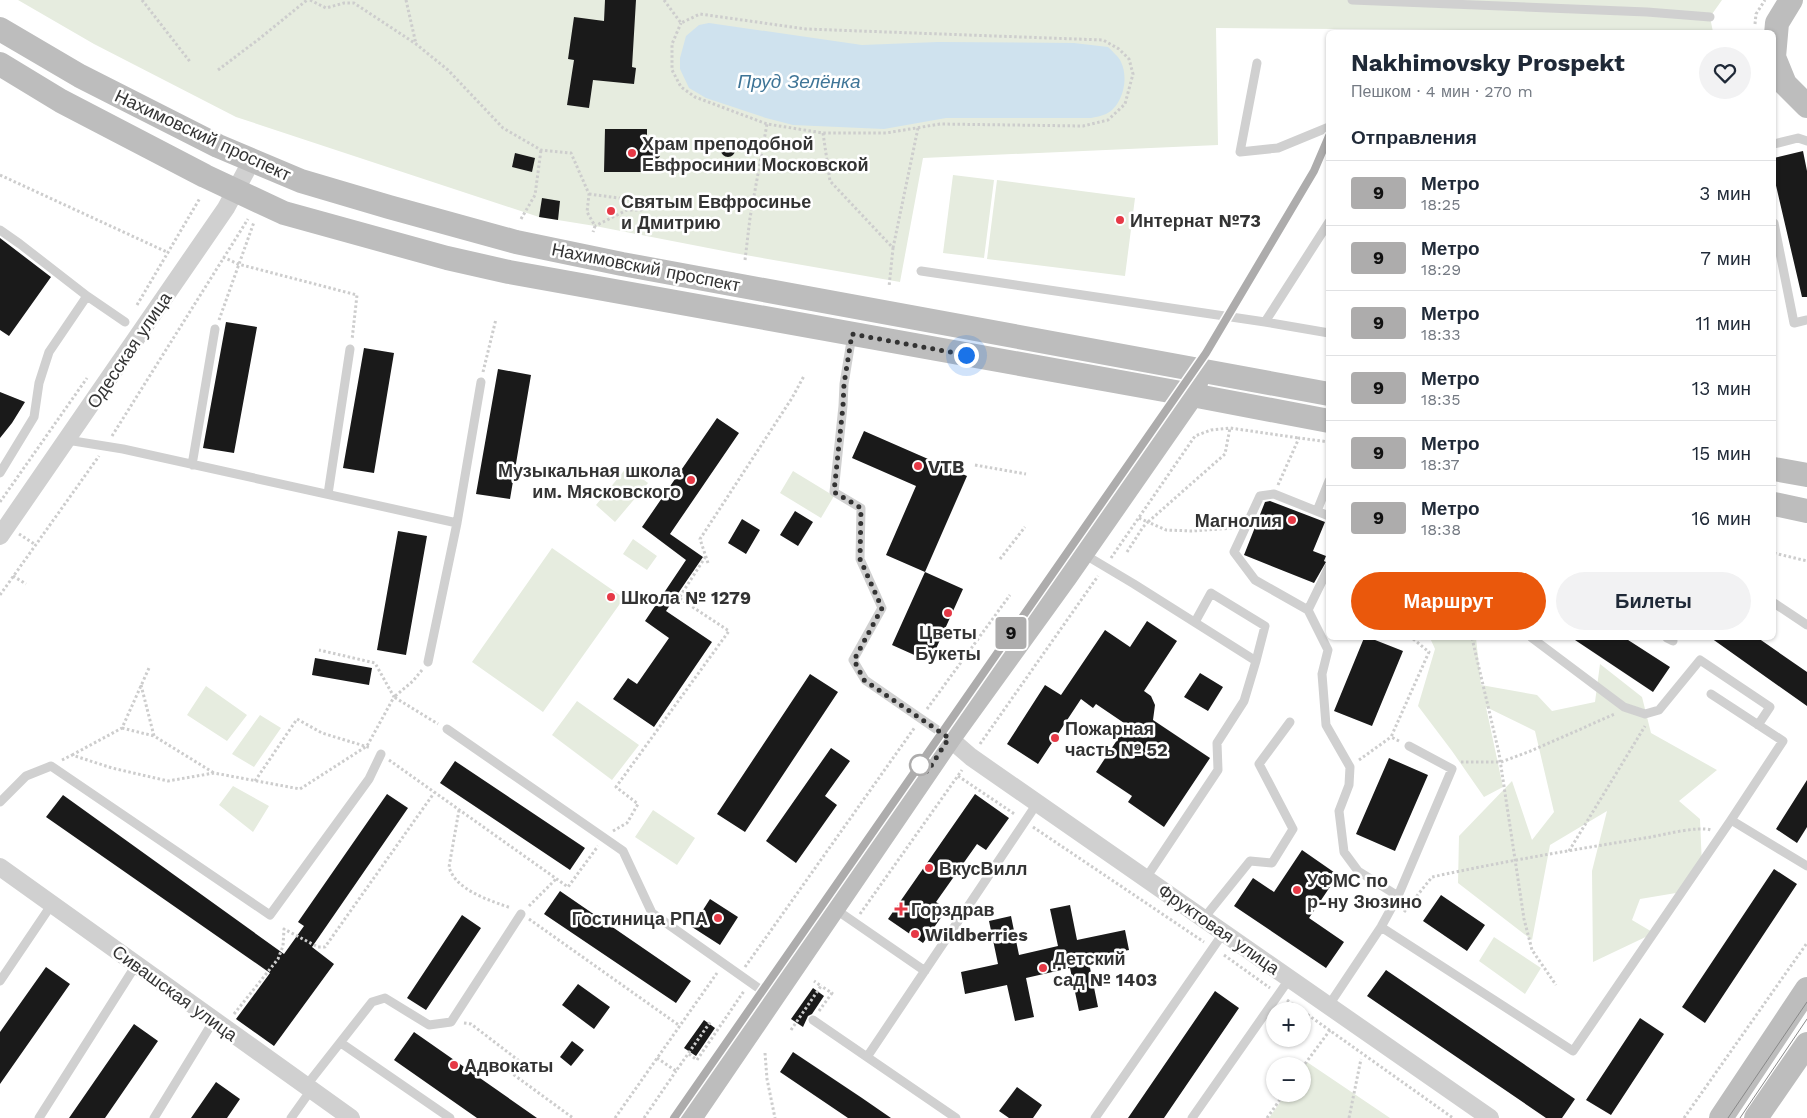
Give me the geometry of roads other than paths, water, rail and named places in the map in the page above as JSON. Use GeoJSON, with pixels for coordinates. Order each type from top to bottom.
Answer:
{"type":"FeatureCollection","features":[{"type":"Feature","properties":{"kind":"main road"},"geometry":{"type":"LineString","coordinates":[[1776,34],[1777,23],[1791,0]]}},
{"type":"Feature","properties":{"kind":"main road","name":"Нахимовский проспект"},"geometry":{"type":"LineString","coordinates":[[0,29],[80,76],[218,146],[310,183],[389,208],[516,242],[632,266],[1200,372],[1326,393]]}},
{"type":"Feature","properties":{"kind":"main road","name":"Нахимовский проспект"},"geometry":{"type":"LineString","coordinates":[[0,64],[61,101],[205,176],[284,213],[447,258],[509,272],[1326,420]]}},
{"type":"Feature","properties":{"kind":"main road"},"geometry":{"type":"LineString","coordinates":[[1776,64],[1782,85],[1807,106]]}},
{"type":"Feature","properties":{"kind":"main road"},"geometry":{"type":"LineString","coordinates":[[690,1118],[949,738],[1082,553],[1192,395],[1200,372]]}},
{"type":"Feature","properties":{"kind":"main road"},"geometry":{"type":"LineString","coordinates":[[1776,469],[1807,475]]}},
{"type":"Feature","properties":{"kind":"main road"},"geometry":{"type":"LineString","coordinates":[[1776,504],[1807,510]]}},
{"type":"Feature","properties":{"kind":"main road"},"geometry":{"type":"LineString","coordinates":[[1721,1118],[1807,989]]}},
{"type":"Feature","properties":{"kind":"main road"},"geometry":{"type":"LineString","coordinates":[[1756,1118],[1807,1044]]}},
{"type":"Feature","properties":{"kind":"street","name":"Одесская улица"},"geometry":{"type":"LineString","coordinates":[[0,536],[68,440],[237,190],[252,160]]}},
{"type":"Feature","properties":{"kind":"street","name":"Фруктовая улица"},"geometry":{"type":"LineString","coordinates":[[949,738],[971,756],[1490,1118]]}},
{"type":"Feature","properties":{"kind":"street","name":"Сивашская улица"},"geometry":{"type":"LineString","coordinates":[[0,867],[351,1118]]}},
{"type":"Feature","properties":{"kind":"lane"},"geometry":{"type":"LineString","coordinates":[[1352,0],[1647,12],[1710,17]]}},
{"type":"Feature","properties":{"kind":"lane"},"geometry":{"type":"LineString","coordinates":[[1256,63],[1240,152],[1278,148],[1326,128]]}},
{"type":"Feature","properties":{"kind":"lane"},"geometry":{"type":"LineString","coordinates":[[1776,144],[1798,138],[1807,141]]}},
{"type":"Feature","properties":{"kind":"lane"},"geometry":{"type":"LineString","coordinates":[[1264,322],[1326,227]]}},
{"type":"Feature","properties":{"kind":"lane"},"geometry":{"type":"LineString","coordinates":[[0,230],[87,296],[125,322]]}},
{"type":"Feature","properties":{"kind":"lane"},"geometry":{"type":"LineString","coordinates":[[1776,233],[1794,324],[1807,320]]}},
{"type":"Feature","properties":{"kind":"lane"},"geometry":{"type":"LineString","coordinates":[[921,271],[1326,332]]}},
{"type":"Feature","properties":{"kind":"lane"},"geometry":{"type":"LineString","coordinates":[[0,473],[34,417],[39,383],[49,352],[87,296]]}},
{"type":"Feature","properties":{"kind":"lane"},"geometry":{"type":"LineString","coordinates":[[192,465],[215,329]]}},
{"type":"Feature","properties":{"kind":"lane"},"geometry":{"type":"LineString","coordinates":[[852,334],[844,384],[834,492],[861,508],[860,559],[882,608],[854,660],[864,680],[949,738]]}},
{"type":"Feature","properties":{"kind":"lane"},"geometry":{"type":"LineString","coordinates":[[328,494],[350,349]]}},
{"type":"Feature","properties":{"kind":"lane"},"geometry":{"type":"LineString","coordinates":[[428,662],[457,523],[481,382]]}},
{"type":"Feature","properties":{"kind":"lane"},"geometry":{"type":"LineString","coordinates":[[68,440],[106,446],[457,523]]}},
{"type":"Feature","properties":{"kind":"lane"},"geometry":{"type":"LineString","coordinates":[[1317,512],[1326,489]]}},
{"type":"Feature","properties":{"kind":"lane"},"geometry":{"type":"LineString","coordinates":[[1326,515],[1274,494],[1260,496],[1234,552],[1256,580],[1308,610],[1328,650],[1322,674],[1326,725],[1350,767],[1348,786],[1339,811],[1344,852],[1358,872],[1398,896]]}},
{"type":"Feature","properties":{"kind":"lane"},"geometry":{"type":"LineString","coordinates":[[1082,553],[1195,622],[1256,662]]}},
{"type":"Feature","properties":{"kind":"lane"},"geometry":{"type":"LineString","coordinates":[[1308,610],[1326,573]]}},
{"type":"Feature","properties":{"kind":"lane"},"geometry":{"type":"LineString","coordinates":[[1146,878],[1218,770],[1217,743],[1244,701],[1265,626],[1211,593],[1195,622]]}},
{"type":"Feature","properties":{"kind":"lane"},"geometry":{"type":"LineString","coordinates":[[1776,604],[1807,625]]}},
{"type":"Feature","properties":{"kind":"lane"},"geometry":{"type":"LineString","coordinates":[[1535,640],[1624,707],[1645,714],[1659,710],[1700,660],[1770,707],[1758,725]]}},
{"type":"Feature","properties":{"kind":"lane"},"geometry":{"type":"LineString","coordinates":[[1384,929],[1573,1051],[1783,741],[1711,694]]}},
{"type":"Feature","properties":{"kind":"lane"},"geometry":{"type":"LineString","coordinates":[[1204,918],[1250,861],[1272,863],[1293,829],[1259,764],[1290,722]]}},
{"type":"Feature","properties":{"kind":"lane"},"geometry":{"type":"LineString","coordinates":[[447,729],[623,851],[652,913],[773,998]]}},
{"type":"Feature","properties":{"kind":"lane"},"geometry":{"type":"LineString","coordinates":[[1329,1005],[1384,929],[1452,769],[1409,746]]}},
{"type":"Feature","properties":{"kind":"lane"},"geometry":{"type":"LineString","coordinates":[[0,802],[26,776],[51,766],[270,915],[370,779],[381,754]]}},
{"type":"Feature","properties":{"kind":"lane"},"geometry":{"type":"LineString","coordinates":[[867,1057],[1038,802]]}},
{"type":"Feature","properties":{"kind":"lane"},"geometry":{"type":"LineString","coordinates":[[1731,820],[1807,866]]}},
{"type":"Feature","properties":{"kind":"lane"},"geometry":{"type":"LineString","coordinates":[[0,981],[52,904]]}},
{"type":"Feature","properties":{"kind":"lane"},"geometry":{"type":"LineString","coordinates":[[834,909],[925,971]]}},
{"type":"Feature","properties":{"kind":"lane"},"geometry":{"type":"LineString","coordinates":[[292,1118],[309,1088],[372,1002],[385,998],[430,1025],[451,1022],[521,914]]}},
{"type":"Feature","properties":{"kind":"lane"},"geometry":{"type":"LineString","coordinates":[[1095,1118],[1224,932]]}},
{"type":"Feature","properties":{"kind":"lane"},"geometry":{"type":"LineString","coordinates":[[39,1118],[136,965]]}},
{"type":"Feature","properties":{"kind":"lane"},"geometry":{"type":"LineString","coordinates":[[1192,1118],[1290,978]]}},
{"type":"Feature","properties":{"kind":"lane"},"geometry":{"type":"LineString","coordinates":[[154,1118],[214,1020]]}},
{"type":"Feature","properties":{"kind":"lane"},"geometry":{"type":"LineString","coordinates":[[813,1020],[956,1118]]}},
{"type":"Feature","properties":{"kind":"lane"},"geometry":{"type":"LineString","coordinates":[[341,1043],[450,1118]]}},
{"type":"Feature","properties":{"kind":"water","name":"Пруд Зелёнка"},"geometry":{"type":"Polygon","coordinates":[[[709,23],[862,45],[938,42],[1074,43],[1108,47],[1121,62],[1124,76],[1123,91],[1117,105],[1112,110],[1104,115],[1091,118],[946,118],[884,129],[793,125],[706,98],[689,88],[680,69],[680,58],[686,36],[699,25],[709,23]]]}},
{"type":"Feature","properties":{"kind":"tram line"},"geometry":{"type":"LineString","coordinates":[[1728,1118],[1807,1002]]}},
{"type":"Feature","properties":{"kind":"tram line"},"geometry":{"type":"LineString","coordinates":[[1740,1118],[1807,1019]]}},
{"type":"Feature","properties":{"kind":"metro line","name":"9"},"geometry":{"type":"LineString","coordinates":[[674,1118],[1206,353],[1314,171],[1326,143]]}},
{"type":"Feature","properties":{"kind":"place","name":"Храм преподобной Евфросинии Московской"},"geometry":{"type":"Point","coordinates":[632,153]}},
{"type":"Feature","properties":{"kind":"place","name":"Святым Евфросинье и Дмитрию"},"geometry":{"type":"Point","coordinates":[611,211]}},
{"type":"Feature","properties":{"kind":"place","name":"Интернат №73"},"geometry":{"type":"Point","coordinates":[1120,220]}},
{"type":"Feature","properties":{"kind":"place","name":"VTB"},"geometry":{"type":"Point","coordinates":[918,466]}},
{"type":"Feature","properties":{"kind":"place","name":"Музыкальная школа им. Мясковского"},"geometry":{"type":"Point","coordinates":[691,480]}},
{"type":"Feature","properties":{"kind":"place","name":"Магнолия"},"geometry":{"type":"Point","coordinates":[1292,520]}},
{"type":"Feature","properties":{"kind":"place","name":"Школа № 1279"},"geometry":{"type":"Point","coordinates":[611,597]}},
{"type":"Feature","properties":{"kind":"place","name":"Цветы Букеты"},"geometry":{"type":"Point","coordinates":[948,613]}},
{"type":"Feature","properties":{"kind":"place","name":"Пожарная часть № 52"},"geometry":{"type":"Point","coordinates":[1055,738]}},
{"type":"Feature","properties":{"kind":"place","name":"ВкусВилл"},"geometry":{"type":"Point","coordinates":[929,868]}},
{"type":"Feature","properties":{"kind":"place","name":"УФМС по р-ну Зюзино"},"geometry":{"type":"Point","coordinates":[1297,890]}},
{"type":"Feature","properties":{"kind":"place","name":"Горздрав"},"geometry":{"type":"Point","coordinates":[901,909]}},
{"type":"Feature","properties":{"kind":"place","name":"Гостиница РПА"},"geometry":{"type":"Point","coordinates":[718,918]}},
{"type":"Feature","properties":{"kind":"place","name":"Wildberries"},"geometry":{"type":"Point","coordinates":[915,934]}},
{"type":"Feature","properties":{"kind":"place","name":"Детский сад № 1403"},"geometry":{"type":"Point","coordinates":[1043,968]}},
{"type":"Feature","properties":{"kind":"place","name":"Адвокаты"},"geometry":{"type":"Point","coordinates":[454,1065]}}]}
